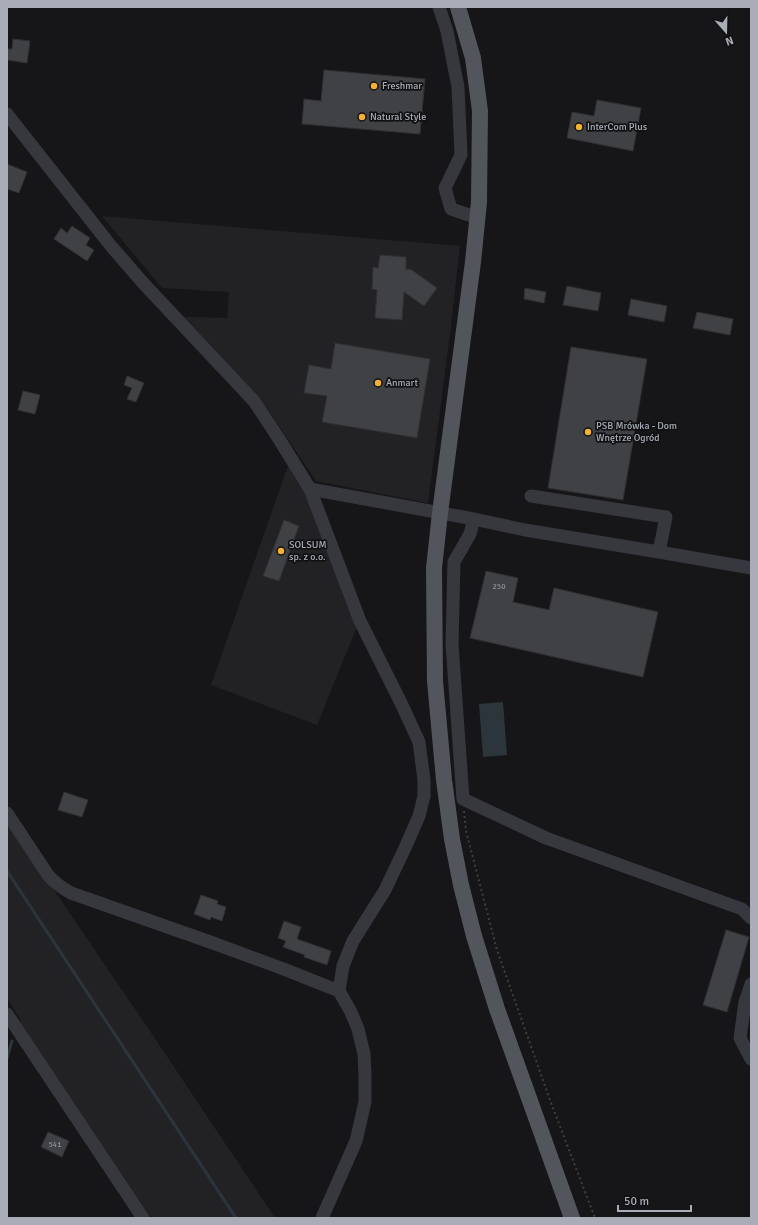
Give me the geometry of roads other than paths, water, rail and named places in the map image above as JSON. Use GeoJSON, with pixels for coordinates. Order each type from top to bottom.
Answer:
{"type":"FeatureCollection","features":[{"type":"Feature","properties":{"kind":"main road"},"geometry":{"type":"LineString","coordinates":[[458,7],[473,58],[480,111],[479,202],[473,262],[434,568],[435,681],[444,780],[452,840],[461,885],[474,936],[496,1009],[572,1218]]}},
{"type":"Feature","properties":{"kind":"street"},"geometry":{"type":"LineString","coordinates":[[439,7],[447,31],[458,87],[462,155],[445,188],[451,209],[478,218]]}},
{"type":"Feature","properties":{"kind":"street"},"geometry":{"type":"LineString","coordinates":[[7,114],[111,246],[144,284],[254,401],[310,489],[360,620],[419,742],[424,780],[424,796],[419,816],[385,890],[353,941],[343,966],[339,991]]}},
{"type":"Feature","properties":{"kind":"street"},"geometry":{"type":"LineString","coordinates":[[310,489],[474,519],[525,530],[751,568]]}},
{"type":"Feature","properties":{"kind":"street"},"geometry":{"type":"LineString","coordinates":[[531,496],[666,517],[659,552]]}},
{"type":"Feature","properties":{"kind":"street"},"geometry":{"type":"LineString","coordinates":[[474,519],[470,534],[454,562],[452,644],[463,799],[546,838],[742,909],[751,918]]}},
{"type":"Feature","properties":{"kind":"street"},"geometry":{"type":"LineString","coordinates":[[7,813],[48,875],[55,883],[71,893],[281,968],[339,991],[351,1012],[358,1029],[364,1054],[365,1102],[356,1141],[322,1218]]}},
{"type":"Feature","properties":{"kind":"street"},"geometry":{"type":"LineString","coordinates":[[751,984],[745,1002],[740,1038],[751,1059]]}},
{"type":"Feature","properties":{"kind":"street"},"geometry":{"type":"LineString","coordinates":[[7,1014],[143,1218]]}},
{"type":"Feature","properties":{"kind":"waterway"},"geometry":{"type":"LineString","coordinates":[[7,871],[236,1218]]}},
{"type":"Feature","properties":{"kind":"waterway"},"geometry":{"type":"LineString","coordinates":[[7,1058],[12,1041]]}},
{"type":"Feature","properties":{"kind":"place","name":"Freshmar"},"geometry":{"type":"Point","coordinates":[374,86]}},
{"type":"Feature","properties":{"kind":"place","name":"Natural Style"},"geometry":{"type":"Point","coordinates":[362,117]}},
{"type":"Feature","properties":{"kind":"place","name":"InterCom Plus"},"geometry":{"type":"Point","coordinates":[579,127]}},
{"type":"Feature","properties":{"kind":"place","name":"Anmart"},"geometry":{"type":"Point","coordinates":[378,383]}},
{"type":"Feature","properties":{"kind":"place","name":"PSB Mrówka - Dom Wnętrze Ogród"},"geometry":{"type":"Point","coordinates":[588,432]}},
{"type":"Feature","properties":{"kind":"place","name":"SOLSUM sp. z o.o."},"geometry":{"type":"Point","coordinates":[281,551]}}]}
